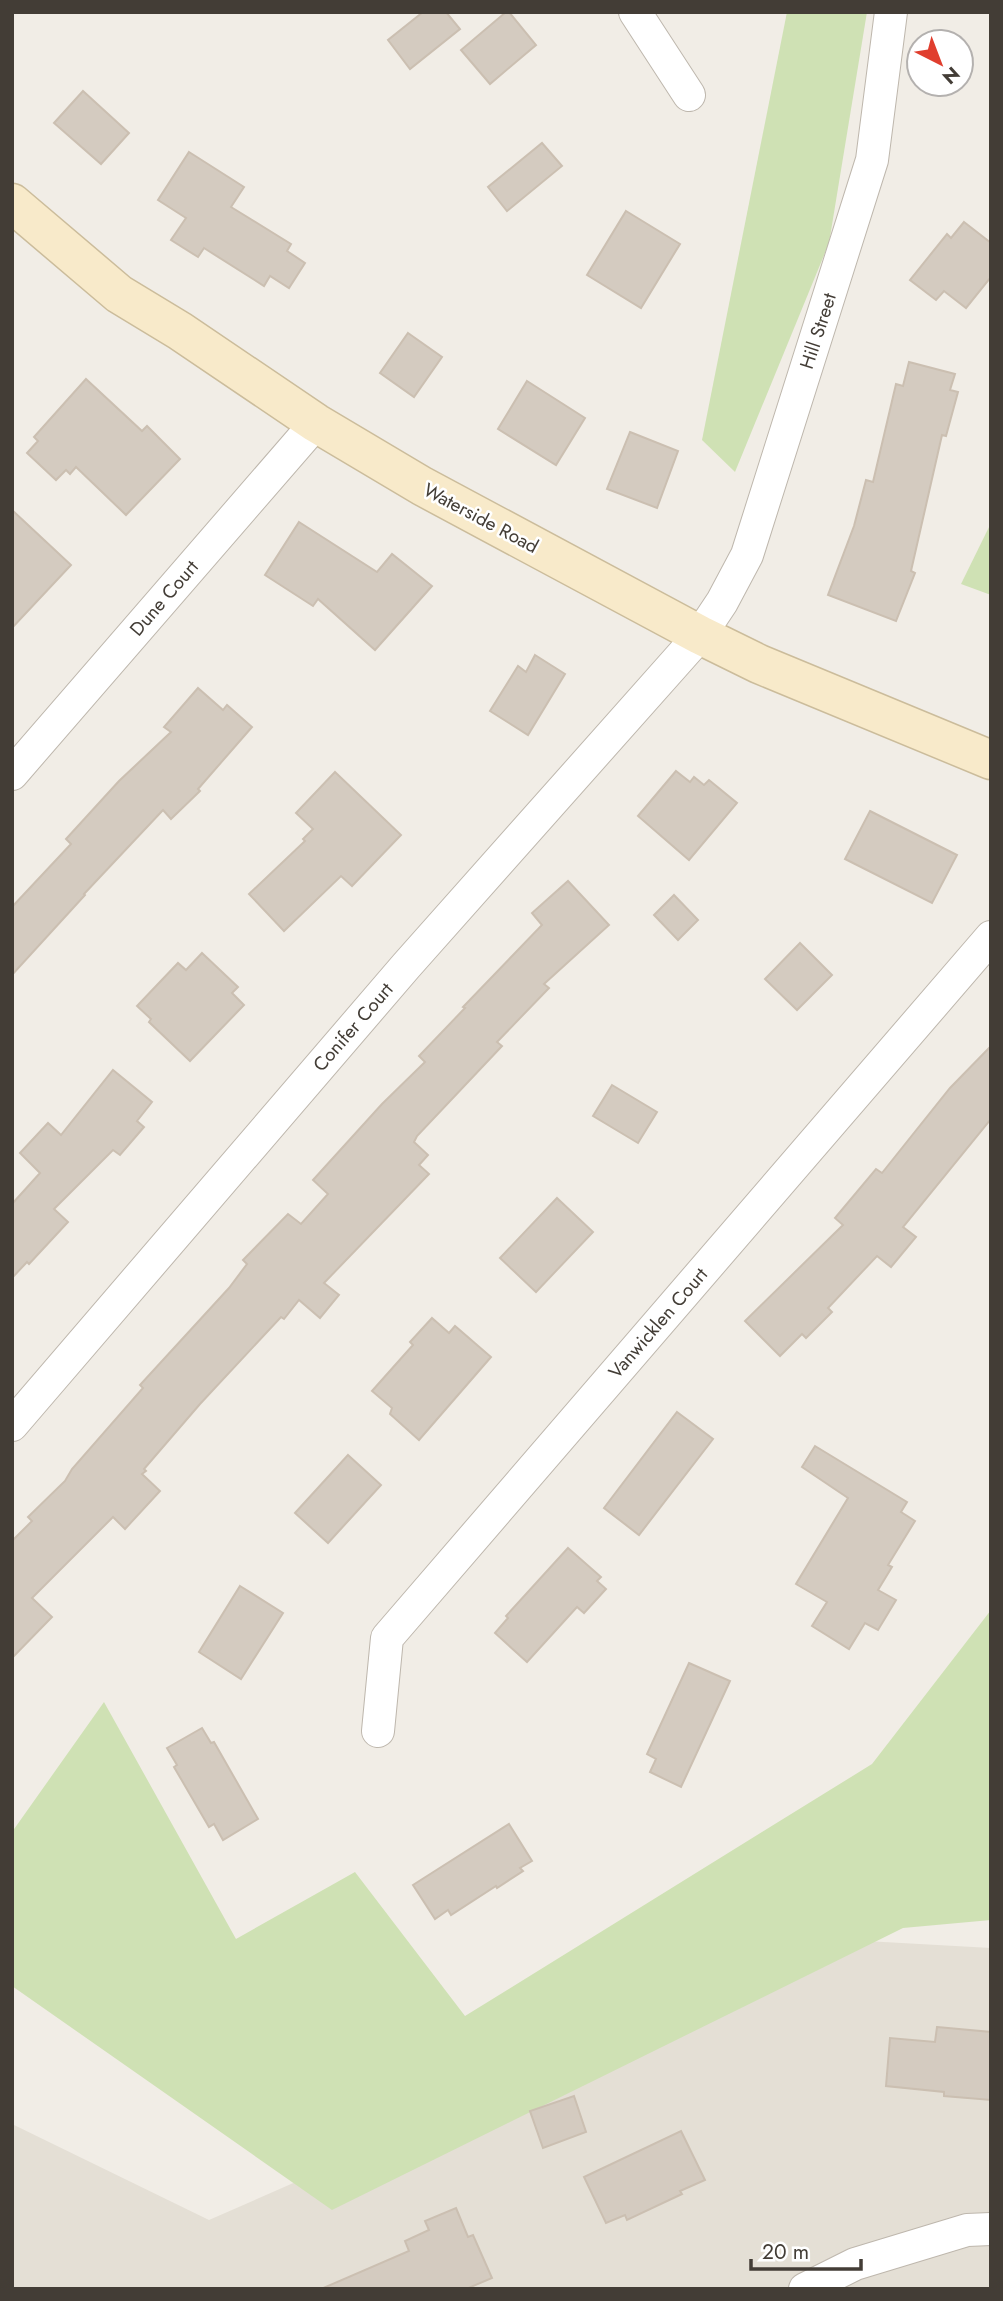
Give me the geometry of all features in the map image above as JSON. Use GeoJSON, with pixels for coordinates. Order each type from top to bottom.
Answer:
{"type":"FeatureCollection","features":[{"type":"Feature","properties":{"kind":"main road","name":"Waterside Road"},"geometry":{"type":"LineString","coordinates":[[12,203],[119,294],[180,331],[317,423],[422,486],[759,664],[991,760]]}},
{"type":"Feature","properties":{"kind":"street"},"geometry":{"type":"LineString","coordinates":[[635,12],[689,95]]}},
{"type":"Feature","properties":{"kind":"street","name":"Hill Street"},"geometry":{"type":"LineString","coordinates":[[700,635],[722,602],[747,555],[872,160],[891,12]]}},
{"type":"Feature","properties":{"kind":"street","name":"Dune Court"},"geometry":{"type":"LineString","coordinates":[[12,774],[317,423]]}},
{"type":"Feature","properties":{"kind":"street","name":"Conifer Court"},"geometry":{"type":"LineString","coordinates":[[12,1425],[406,966],[700,635]]}},
{"type":"Feature","properties":{"kind":"street","name":"Vanwicklen Court"},"geometry":{"type":"LineString","coordinates":[[378,1731],[387,1638],[991,937]]}},
{"type":"Feature","properties":{"kind":"street"},"geometry":{"type":"LineString","coordinates":[[805,2289],[855,2264],[967,2230],[991,2229]]}},
{"type":"Feature","properties":{"kind":"shaded area"},"geometry":{"type":"Polygon","coordinates":[[[848,1940],[991,1948],[991,2289],[12,2289],[12,2124],[209,2220],[848,1940]]]}},
{"type":"Feature","properties":{"kind":"green space"},"geometry":{"type":"Polygon","coordinates":[[[787,12],[867,12],[829,243],[735,472],[702,440],[787,12]]]}},
{"type":"Feature","properties":{"kind":"green space"},"geometry":{"type":"Polygon","coordinates":[[[991,523],[991,595],[961,584],[991,523]]]}},
{"type":"Feature","properties":{"kind":"green space"},"geometry":{"type":"Polygon","coordinates":[[[991,1610],[991,1920],[903,1928],[332,2210],[12,1986],[12,1832],[104,1702],[236,1939],[355,1872],[465,2016],[872,1764],[991,1610]]]}},
{"type":"Feature","properties":{"kind":"building"},"geometry":{"type":"Polygon","coordinates":[[[423,12],[446,12],[460,29],[410,69],[388,40],[423,12]]]}},
{"type":"Feature","properties":{"kind":"building"},"geometry":{"type":"Polygon","coordinates":[[[509,12],[536,45],[490,84],[461,50],[509,12]]]}},
{"type":"Feature","properties":{"kind":"building"},"geometry":{"type":"Polygon","coordinates":[[[83,91],[129,133],[101,164],[54,123],[83,91]]]}},
{"type":"Feature","properties":{"kind":"building"},"geometry":{"type":"Polygon","coordinates":[[[542,143],[562,166],[507,211],[488,187],[542,143]]]}},
{"type":"Feature","properties":{"kind":"building"},"geometry":{"type":"Polygon","coordinates":[[[189,152],[244,187],[231,207],[291,244],[287,251],[305,263],[289,288],[270,276],[264,286],[204,248],[198,257],[171,240],[186,218],[158,200],[189,152]]]}},
{"type":"Feature","properties":{"kind":"building"},"geometry":{"type":"Polygon","coordinates":[[[626,211],[680,244],[641,308],[587,275],[626,211]]]}},
{"type":"Feature","properties":{"kind":"building"},"geometry":{"type":"Polygon","coordinates":[[[964,222],[991,243],[991,277],[966,308],[944,291],[936,300],[910,280],[947,234],[951,238],[964,222]]]}},
{"type":"Feature","properties":{"kind":"building"},"geometry":{"type":"Polygon","coordinates":[[[408,333],[442,357],[414,397],[380,373],[408,333]]]}},
{"type":"Feature","properties":{"kind":"building"},"geometry":{"type":"Polygon","coordinates":[[[909,362],[955,374],[950,390],[958,392],[946,436],[942,435],[911,571],[915,573],[896,621],[828,595],[854,526],[866,480],[873,482],[896,384],[903,386],[909,362]]]}},
{"type":"Feature","properties":{"kind":"building"},"geometry":{"type":"Polygon","coordinates":[[[86,379],[142,431],[147,426],[180,459],[126,515],[76,467],[70,474],[66,470],[56,480],[27,453],[38,441],[34,437],[86,379]]]}},
{"type":"Feature","properties":{"kind":"building"},"geometry":{"type":"Polygon","coordinates":[[[527,381],[585,418],[556,465],[498,429],[527,381]]]}},
{"type":"Feature","properties":{"kind":"building"},"geometry":{"type":"Polygon","coordinates":[[[630,432],[678,451],[657,508],[607,489],[630,432]]]}},
{"type":"Feature","properties":{"kind":"building"},"geometry":{"type":"Polygon","coordinates":[[[12,510],[71,565],[12,628],[12,510]]]}},
{"type":"Feature","properties":{"kind":"building"},"geometry":{"type":"Polygon","coordinates":[[[299,522],[377,572],[392,554],[432,586],[375,650],[318,599],[313,606],[265,575],[299,522]]]}},
{"type":"Feature","properties":{"kind":"building"},"geometry":{"type":"Polygon","coordinates":[[[535,655],[565,674],[528,735],[490,711],[518,666],[526,672],[535,655]]]}},
{"type":"Feature","properties":{"kind":"building"},"geometry":{"type":"Polygon","coordinates":[[[198,688],[223,710],[227,705],[252,727],[198,789],[200,791],[171,819],[163,810],[12,975],[12,907],[71,844],[66,839],[119,781],[171,732],[164,727],[198,688]]]}},
{"type":"Feature","properties":{"kind":"building"},"geometry":{"type":"Polygon","coordinates":[[[676,771],[690,782],[694,777],[704,785],[709,780],[737,803],[689,860],[638,816],[676,771]]]}},
{"type":"Feature","properties":{"kind":"building"},"geometry":{"type":"Polygon","coordinates":[[[335,772],[401,835],[352,886],[341,876],[284,931],[249,894],[305,841],[303,839],[313,829],[296,813],[335,772]]]}},
{"type":"Feature","properties":{"kind":"building"},"geometry":{"type":"Polygon","coordinates":[[[870,811],[957,855],[932,903],[845,859],[870,811]]]}},
{"type":"Feature","properties":{"kind":"building"},"geometry":{"type":"Polygon","coordinates":[[[568,881],[609,925],[544,984],[549,988],[497,1042],[502,1046],[417,1136],[414,1142],[428,1155],[419,1165],[429,1174],[324,1283],[339,1295],[320,1318],[299,1300],[284,1319],[281,1317],[200,1404],[144,1469],[146,1471],[142,1474],[160,1491],[125,1529],[113,1517],[32,1598],[52,1617],[12,1658],[12,1541],[32,1521],[28,1517],[65,1481],[72,1469],[143,1388],[140,1385],[229,1288],[247,1264],[243,1260],[288,1214],[301,1224],[328,1194],[313,1180],[382,1104],[425,1062],[419,1056],[542,925],[532,913],[568,881]]]}},
{"type":"Feature","properties":{"kind":"building"},"geometry":{"type":"Polygon","coordinates":[[[674,895],[698,920],[678,940],[654,915],[674,895]]]}},
{"type":"Feature","properties":{"kind":"building"},"geometry":{"type":"Polygon","coordinates":[[[800,943],[832,975],[797,1010],[765,979],[800,943]]]}},
{"type":"Feature","properties":{"kind":"building"},"geometry":{"type":"Polygon","coordinates":[[[202,953],[238,987],[232,993],[244,1005],[190,1061],[149,1022],[151,1019],[137,1006],[178,963],[186,970],[202,953]]]}},
{"type":"Feature","properties":{"kind":"building"},"geometry":{"type":"Polygon","coordinates":[[[991,1046],[991,1119],[903,1227],[916,1237],[891,1267],[877,1256],[828,1308],[832,1312],[806,1338],[802,1334],[780,1356],[745,1321],[843,1225],[835,1218],[876,1169],[882,1173],[950,1088],[991,1046]]]}},
{"type":"Feature","properties":{"kind":"building"},"geometry":{"type":"Polygon","coordinates":[[[113,1070],[152,1102],[137,1121],[144,1127],[120,1155],[113,1150],[54,1209],[68,1222],[29,1264],[27,1262],[12,1278],[12,1204],[40,1173],[20,1153],[48,1123],[61,1135],[113,1070]]]}},
{"type":"Feature","properties":{"kind":"building"},"geometry":{"type":"Polygon","coordinates":[[[612,1085],[657,1112],[638,1143],[593,1116],[612,1085]]]}},
{"type":"Feature","properties":{"kind":"building"},"geometry":{"type":"Polygon","coordinates":[[[557,1198],[593,1232],[536,1292],[500,1258],[557,1198]]]}},
{"type":"Feature","properties":{"kind":"building"},"geometry":{"type":"Polygon","coordinates":[[[432,1318],[449,1333],[455,1326],[491,1357],[419,1440],[390,1414],[392,1408],[372,1391],[413,1345],[410,1342],[432,1318]]]}},
{"type":"Feature","properties":{"kind":"building"},"geometry":{"type":"Polygon","coordinates":[[[677,1412],[713,1439],[639,1535],[604,1508],[677,1412]]]}},
{"type":"Feature","properties":{"kind":"building"},"geometry":{"type":"Polygon","coordinates":[[[815,1446],[907,1502],[901,1512],[915,1521],[888,1565],[892,1567],[878,1590],[896,1600],[878,1630],[865,1623],[849,1649],[812,1626],[827,1602],[796,1584],[848,1498],[802,1467],[815,1446]]]}},
{"type":"Feature","properties":{"kind":"building"},"geometry":{"type":"Polygon","coordinates":[[[348,1455],[381,1485],[328,1543],[295,1513],[348,1455]]]}},
{"type":"Feature","properties":{"kind":"building"},"geometry":{"type":"Polygon","coordinates":[[[568,1548],[601,1577],[597,1581],[606,1589],[584,1613],[577,1607],[527,1662],[495,1633],[508,1618],[506,1616],[568,1548]]]}},
{"type":"Feature","properties":{"kind":"building"},"geometry":{"type":"Polygon","coordinates":[[[240,1586],[283,1613],[241,1679],[199,1652],[240,1586]]]}},
{"type":"Feature","properties":{"kind":"building"},"geometry":{"type":"Polygon","coordinates":[[[689,1663],[730,1681],[681,1787],[650,1772],[656,1759],[647,1754],[689,1663]]]}},
{"type":"Feature","properties":{"kind":"building"},"geometry":{"type":"Polygon","coordinates":[[[202,1728],[211,1743],[214,1742],[258,1819],[223,1840],[214,1824],[209,1827],[174,1767],[177,1765],[167,1748],[202,1728]]]}},
{"type":"Feature","properties":{"kind":"building"},"geometry":{"type":"Polygon","coordinates":[[[509,1824],[532,1861],[520,1868],[523,1871],[497,1888],[496,1886],[451,1915],[448,1910],[435,1919],[413,1885],[509,1824]]]}},
{"type":"Feature","properties":{"kind":"building"},"geometry":{"type":"Polygon","coordinates":[[[937,2027],[991,2032],[991,2100],[944,2096],[944,2092],[886,2086],[890,2038],[935,2042],[937,2027]]]}},
{"type":"Feature","properties":{"kind":"building"},"geometry":{"type":"Polygon","coordinates":[[[574,2096],[586,2132],[543,2148],[530,2111],[574,2096]]]}},
{"type":"Feature","properties":{"kind":"building"},"geometry":{"type":"Polygon","coordinates":[[[681,2131],[705,2180],[627,2220],[625,2215],[606,2223],[584,2177],[681,2131]]]}},
{"type":"Feature","properties":{"kind":"building"},"geometry":{"type":"Polygon","coordinates":[[[456,2208],[468,2237],[473,2235],[492,2278],[466,2289],[321,2289],[409,2251],[405,2241],[429,2230],[425,2221],[456,2208]]]}}]}
